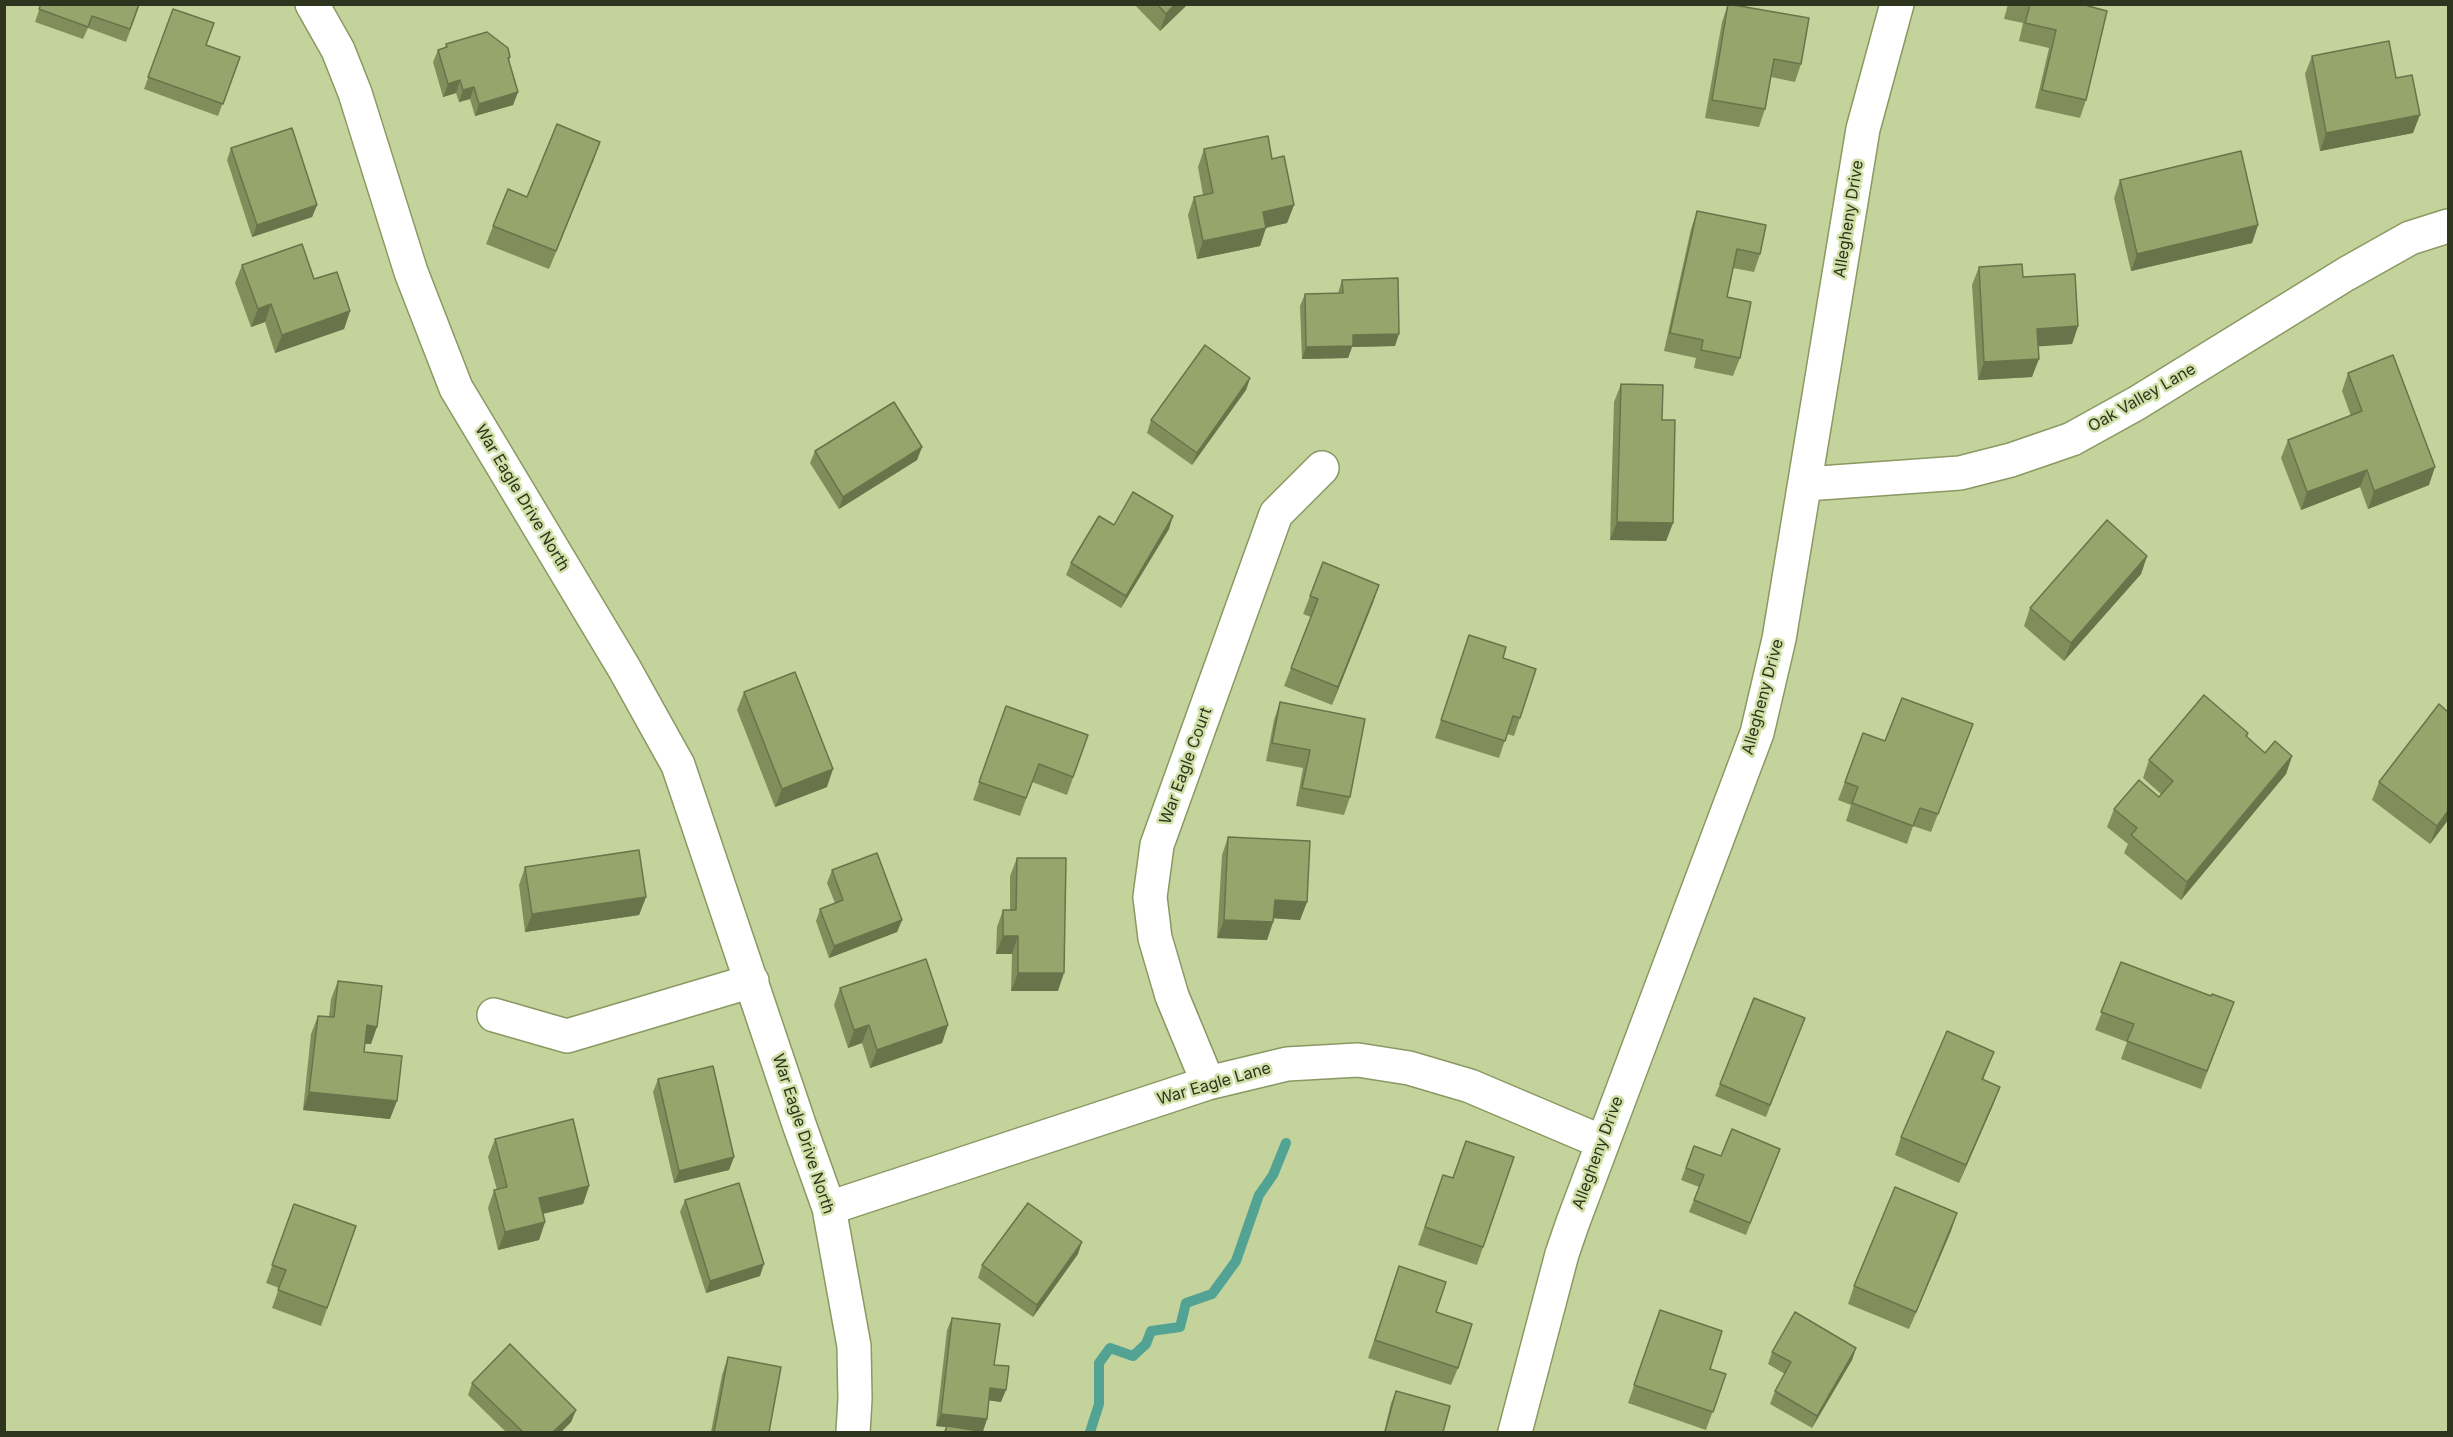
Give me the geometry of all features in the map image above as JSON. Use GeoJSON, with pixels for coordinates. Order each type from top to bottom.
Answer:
{"type":"FeatureCollection","features":[{"type":"Feature","properties":{"kind":"street","name":"War Eagle Drive North"},"geometry":{"type":"LineString","coordinates":[[312,4],[338,50],[355,93],[411,272],[456,388],[624,668],[678,765],[829,1208],[854,1346],[855,1399],[852,1432]]}},
{"type":"Feature","properties":{"kind":"street","name":"Allegheny Drive"},"geometry":{"type":"LineString","coordinates":[[1515,1432],[1562,1254],[1757,733],[1779,639],[1863,129],[1897,4]]}},
{"type":"Feature","properties":{"kind":"street","name":"Oak Valley Lane"},"geometry":{"type":"LineString","coordinates":[[1806,484],[1960,473],[2011,460],[2072,439],[2137,403],[2355,268],[2410,238],[2448,226]]}},
{"type":"Feature","properties":{"kind":"street","name":"War Eagle Court"},"geometry":{"type":"LineString","coordinates":[[1208,1083],[1172,996],[1155,938],[1150,897],[1157,845],[1276,514],[1322,468]]}},
{"type":"Feature","properties":{"kind":"street"},"geometry":{"type":"LineString","coordinates":[[495,1015],[567,1036],[752,981]]}},
{"type":"Feature","properties":{"kind":"street","name":"War Eagle Lane"},"geometry":{"type":"LineString","coordinates":[[829,1208],[1208,1083],[1287,1064],[1358,1060],[1409,1068],[1470,1086],[1602,1142]]}},
{"type":"Feature","properties":{"kind":"building"},"geometry":{"type":"Polygon","coordinates":[[[41,4],[139,4],[130,29],[92,16],[88,27],[39,9],[41,4]]]}},
{"type":"Feature","properties":{"kind":"building"},"geometry":{"type":"Polygon","coordinates":[[[1157,4],[1175,4],[1166,14],[1157,4]]]}},
{"type":"Feature","properties":{"kind":"building"},"geometry":{"type":"Polygon","coordinates":[[[1728,4],[1809,18],[1801,64],[1774,59],[1765,109],[1712,100],[1728,4]]]}},
{"type":"Feature","properties":{"kind":"building"},"geometry":{"type":"Polygon","coordinates":[[[2027,4],[2089,4],[2088,6],[2107,11],[2086,100],[2042,90],[2056,30],[2025,23],[2030,5],[2027,4]]]}},
{"type":"Feature","properties":{"kind":"building"},"geometry":{"type":"Polygon","coordinates":[[[173,9],[214,23],[206,45],[240,57],[223,104],[148,77],[173,9]]]}},
{"type":"Feature","properties":{"kind":"building"},"geometry":{"type":"Polygon","coordinates":[[[487,32],[508,48],[510,57],[508,58],[518,92],[479,104],[474,87],[463,90],[460,80],[448,84],[438,50],[447,47],[446,44],[487,32]]]}},
{"type":"Feature","properties":{"kind":"building"},"geometry":{"type":"Polygon","coordinates":[[[2389,41],[2396,78],[2412,75],[2420,115],[2326,133],[2312,56],[2389,41]]]}},
{"type":"Feature","properties":{"kind":"building"},"geometry":{"type":"Polygon","coordinates":[[[557,124],[600,142],[556,251],[493,226],[508,189],[527,197],[557,124]]]}},
{"type":"Feature","properties":{"kind":"building"},"geometry":{"type":"Polygon","coordinates":[[[292,128],[317,205],[257,225],[231,148],[292,128]]]}},
{"type":"Feature","properties":{"kind":"building"},"geometry":{"type":"Polygon","coordinates":[[[1268,136],[1272,159],[1284,156],[1294,205],[1263,212],[1266,228],[1203,241],[1194,197],[1213,193],[1204,149],[1268,136]]]}},
{"type":"Feature","properties":{"kind":"building"},"geometry":{"type":"Polygon","coordinates":[[[2241,151],[2258,225],[2137,254],[2120,180],[2241,151]]]}},
{"type":"Feature","properties":{"kind":"building"},"geometry":{"type":"Polygon","coordinates":[[[1697,211],[1766,225],[1760,254],[1737,249],[1727,297],[1751,302],[1740,358],[1701,350],[1703,340],[1670,333],[1697,211]]]}},
{"type":"Feature","properties":{"kind":"building"},"geometry":{"type":"Polygon","coordinates":[[[302,244],[314,279],[337,272],[350,311],[282,335],[271,304],[258,309],[242,265],[302,244]]]}},
{"type":"Feature","properties":{"kind":"building"},"geometry":{"type":"Polygon","coordinates":[[[2022,264],[2023,277],[2075,274],[2078,326],[2037,329],[2039,359],[1984,362],[1979,267],[2022,264]]]}},
{"type":"Feature","properties":{"kind":"building"},"geometry":{"type":"Polygon","coordinates":[[[1398,278],[1399,334],[1353,335],[1353,346],[1306,347],[1305,294],[1343,293],[1342,280],[1398,278]]]}},
{"type":"Feature","properties":{"kind":"building"},"geometry":{"type":"Polygon","coordinates":[[[1205,345],[1250,378],[1197,453],[1151,420],[1205,345]]]}},
{"type":"Feature","properties":{"kind":"building"},"geometry":{"type":"Polygon","coordinates":[[[2393,355],[2435,467],[2374,491],[2367,470],[2307,492],[2288,440],[2362,411],[2348,373],[2393,355]]]}},
{"type":"Feature","properties":{"kind":"building"},"geometry":{"type":"Polygon","coordinates":[[[1621,384],[1663,385],[1662,420],[1675,420],[1673,523],[1617,522],[1621,384]]]}},
{"type":"Feature","properties":{"kind":"building"},"geometry":{"type":"Polygon","coordinates":[[[894,402],[922,447],[843,497],[815,451],[894,402]]]}},
{"type":"Feature","properties":{"kind":"building"},"geometry":{"type":"Polygon","coordinates":[[[1133,492],[1173,516],[1126,596],[1071,563],[1099,516],[1114,525],[1133,492]]]}},
{"type":"Feature","properties":{"kind":"building"},"geometry":{"type":"Polygon","coordinates":[[[2107,520],[2147,556],[2071,643],[2030,608],[2107,520]]]}},
{"type":"Feature","properties":{"kind":"building"},"geometry":{"type":"Polygon","coordinates":[[[1323,562],[1379,585],[1338,687],[1291,668],[1318,599],[1310,596],[1323,562]]]}},
{"type":"Feature","properties":{"kind":"building"},"geometry":{"type":"Polygon","coordinates":[[[1469,635],[1506,647],[1503,658],[1536,669],[1520,718],[1513,716],[1505,741],[1441,720],[1469,635]]]}},
{"type":"Feature","properties":{"kind":"building"},"geometry":{"type":"Polygon","coordinates":[[[795,672],[833,769],[782,789],[744,692],[795,672]]]}},
{"type":"Feature","properties":{"kind":"building"},"geometry":{"type":"Polygon","coordinates":[[[2204,695],[2248,733],[2246,736],[2265,753],[2275,741],[2292,756],[2187,882],[2131,835],[2137,828],[2114,809],[2139,780],[2159,797],[2173,781],[2149,760],[2204,695]]]}},
{"type":"Feature","properties":{"kind":"building"},"geometry":{"type":"Polygon","coordinates":[[[1902,698],[1973,724],[1938,814],[1920,808],[1913,826],[1852,803],[1858,787],[1845,782],[1863,733],[1885,741],[1902,698]]]}},
{"type":"Feature","properties":{"kind":"building"},"geometry":{"type":"Polygon","coordinates":[[[1280,702],[1365,719],[1350,797],[1302,788],[1310,750],[1272,743],[1280,702]]]}},
{"type":"Feature","properties":{"kind":"building"},"geometry":{"type":"Polygon","coordinates":[[[2439,704],[2448,712],[2448,811],[2437,826],[2379,782],[2439,704]]]}},
{"type":"Feature","properties":{"kind":"building"},"geometry":{"type":"Polygon","coordinates":[[[1006,706],[1088,735],[1073,777],[1039,764],[1026,798],[979,782],[1006,706]]]}},
{"type":"Feature","properties":{"kind":"building"},"geometry":{"type":"Polygon","coordinates":[[[1228,837],[1310,841],[1307,902],[1275,900],[1273,922],[1224,920],[1228,837]]]}},
{"type":"Feature","properties":{"kind":"building"},"geometry":{"type":"Polygon","coordinates":[[[639,850],[646,897],[532,914],[525,867],[639,850]]]}},
{"type":"Feature","properties":{"kind":"building"},"geometry":{"type":"Polygon","coordinates":[[[877,853],[902,920],[834,946],[820,909],[843,900],[832,870],[877,853]]]}},
{"type":"Feature","properties":{"kind":"building"},"geometry":{"type":"Polygon","coordinates":[[[1017,858],[1066,858],[1064,973],[1018,973],[1018,936],[1003,936],[1003,910],[1016,910],[1017,858]]]}},
{"type":"Feature","properties":{"kind":"building"},"geometry":{"type":"Polygon","coordinates":[[[926,959],[948,1025],[877,1050],[869,1025],[854,1030],[840,988],[926,959]]]}},
{"type":"Feature","properties":{"kind":"building"},"geometry":{"type":"Polygon","coordinates":[[[2121,962],[2211,996],[2212,994],[2234,1002],[2207,1071],[2127,1041],[2134,1024],[2101,1012],[2121,962]]]}},
{"type":"Feature","properties":{"kind":"building"},"geometry":{"type":"Polygon","coordinates":[[[338,981],[382,986],[377,1027],[367,1025],[364,1052],[402,1056],[397,1101],[309,1092],[318,1016],[334,1017],[338,981]]]}},
{"type":"Feature","properties":{"kind":"building"},"geometry":{"type":"Polygon","coordinates":[[[1754,998],[1805,1018],[1770,1105],[1720,1084],[1754,998]]]}},
{"type":"Feature","properties":{"kind":"building"},"geometry":{"type":"Polygon","coordinates":[[[1947,1031],[1994,1052],[1982,1079],[2000,1087],[1966,1165],[1901,1137],[1947,1031]]]}},
{"type":"Feature","properties":{"kind":"building"},"geometry":{"type":"Polygon","coordinates":[[[713,1066],[734,1157],[679,1171],[658,1079],[713,1066]]]}},
{"type":"Feature","properties":{"kind":"building"},"geometry":{"type":"Polygon","coordinates":[[[573,1119],[589,1186],[539,1198],[545,1222],[505,1232],[494,1190],[507,1187],[495,1139],[573,1119]]]}},
{"type":"Feature","properties":{"kind":"building"},"geometry":{"type":"Polygon","coordinates":[[[1732,1129],[1780,1149],[1750,1223],[1694,1200],[1704,1175],[1686,1168],[1694,1146],[1721,1156],[1732,1129]]]}},
{"type":"Feature","properties":{"kind":"building"},"geometry":{"type":"Polygon","coordinates":[[[1466,1141],[1514,1157],[1483,1247],[1425,1227],[1443,1175],[1453,1178],[1466,1141]]]}},
{"type":"Feature","properties":{"kind":"building"},"geometry":{"type":"Polygon","coordinates":[[[739,1183],[764,1264],[710,1281],[685,1200],[739,1183]]]}},
{"type":"Feature","properties":{"kind":"building"},"geometry":{"type":"Polygon","coordinates":[[[1895,1187],[1957,1213],[1916,1312],[1854,1286],[1895,1187]]]}},
{"type":"Feature","properties":{"kind":"building"},"geometry":{"type":"Polygon","coordinates":[[[1028,1203],[1082,1242],[1037,1305],[982,1265],[1028,1203]]]}},
{"type":"Feature","properties":{"kind":"building"},"geometry":{"type":"Polygon","coordinates":[[[294,1204],[356,1226],[327,1308],[278,1290],[286,1270],[272,1265],[294,1204]]]}},
{"type":"Feature","properties":{"kind":"building"},"geometry":{"type":"Polygon","coordinates":[[[1399,1266],[1446,1282],[1436,1312],[1472,1324],[1458,1368],[1375,1340],[1399,1266]]]}},
{"type":"Feature","properties":{"kind":"building"},"geometry":{"type":"Polygon","coordinates":[[[1660,1310],[1722,1331],[1710,1369],[1726,1374],[1713,1412],[1634,1385],[1660,1310]]]}},
{"type":"Feature","properties":{"kind":"building"},"geometry":{"type":"Polygon","coordinates":[[[1795,1312],[1856,1348],[1817,1416],[1775,1391],[1791,1362],[1772,1352],[1795,1312]]]}},
{"type":"Feature","properties":{"kind":"building"},"geometry":{"type":"Polygon","coordinates":[[[952,1318],[1000,1324],[994,1365],[1009,1366],[1006,1390],[990,1388],[987,1419],[941,1414],[952,1318]]]}},
{"type":"Feature","properties":{"kind":"building"},"geometry":{"type":"Polygon","coordinates":[[[510,1344],[576,1410],[553,1432],[523,1432],[472,1383],[510,1344]]]}},
{"type":"Feature","properties":{"kind":"building"},"geometry":{"type":"Polygon","coordinates":[[[728,1357],[781,1367],[769,1432],[714,1432],[728,1357]]]}},
{"type":"Feature","properties":{"kind":"building"},"geometry":{"type":"Polygon","coordinates":[[[1396,1391],[1450,1406],[1443,1432],[1385,1432],[1396,1391]]]}},
{"type":"Feature","properties":{"kind":"building"},"geometry":{"type":"Polygon","coordinates":[[[947,1426],[986,1432],[945,1432],[947,1426]]]}},
{"type":"Feature","properties":{"kind":"waterway"},"geometry":{"type":"LineString","coordinates":[[1090,1432],[1099,1404],[1099,1363],[1110,1348],[1133,1356],[1146,1344],[1151,1331],[1180,1327],[1186,1303],[1212,1294],[1236,1261],[1259,1195],[1273,1175],[1286,1143]]}}]}
